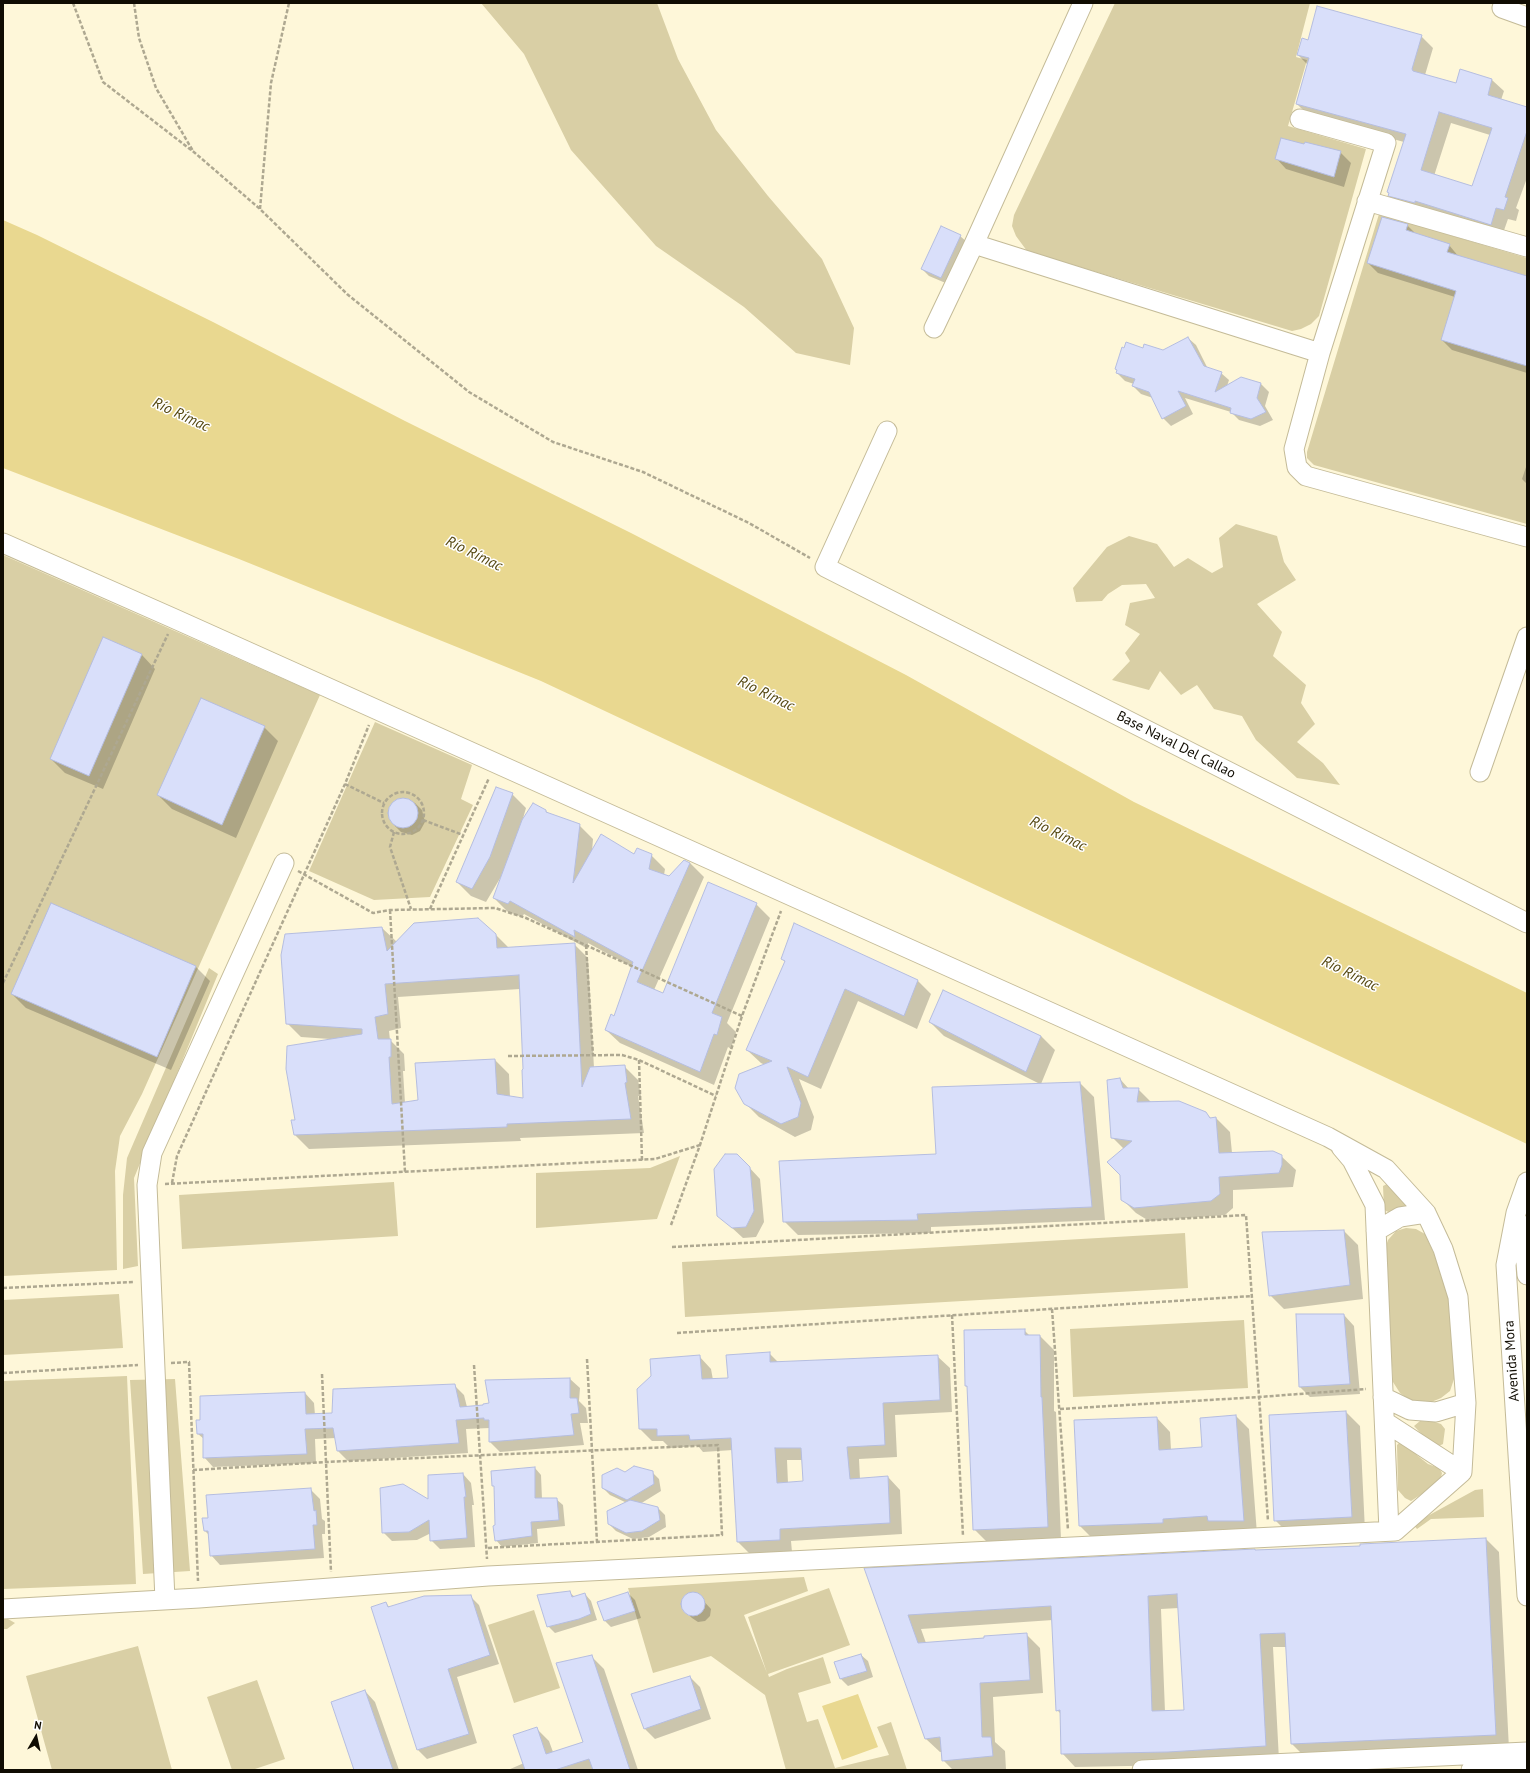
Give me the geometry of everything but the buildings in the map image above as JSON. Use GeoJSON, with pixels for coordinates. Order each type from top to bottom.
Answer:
{"type":"FeatureCollection","features":[{"type":"Feature","properties":{"kind":"street"},"geometry":{"type":"LineString","coordinates":[[934,328],[974,244],[1083,3]]}},
{"type":"Feature","properties":{"kind":"street"},"geometry":{"type":"LineString","coordinates":[[1502,8],[1527,17]]}},
{"type":"Feature","properties":{"kind":"street"},"geometry":{"type":"LineString","coordinates":[[1300,119],[1386,143],[1320,353],[1294,449],[1297,467],[1306,476],[1527,538]]}},
{"type":"Feature","properties":{"kind":"street"},"geometry":{"type":"LineString","coordinates":[[1367,201],[1527,248]]}},
{"type":"Feature","properties":{"kind":"street"},"geometry":{"type":"LineString","coordinates":[[974,244],[1320,353]]}},
{"type":"Feature","properties":{"kind":"street"},"geometry":{"type":"LineString","coordinates":[[825,567],[887,431]]}},
{"type":"Feature","properties":{"kind":"street"},"geometry":{"type":"LineString","coordinates":[[3,543],[1336,1142],[1386,1169],[1426,1212],[1443,1249],[1458,1298],[1466,1402],[1462,1472],[1395,1531],[488,1576],[199,1598],[3,1608]]}},
{"type":"Feature","properties":{"kind":"street","name":"Base Naval Del Callao"},"geometry":{"type":"LineString","coordinates":[[825,567],[1527,923]]}},
{"type":"Feature","properties":{"kind":"street"},"geometry":{"type":"LineString","coordinates":[[1480,772],[1527,637]]}},
{"type":"Feature","properties":{"kind":"street"},"geometry":{"type":"LineString","coordinates":[[165,1600],[147,1185],[152,1153],[284,863]]}},
{"type":"Feature","properties":{"kind":"street"},"geometry":{"type":"LineString","coordinates":[[1336,1142],[1352,1160],[1375,1205],[1389,1531]]}},
{"type":"Feature","properties":{"kind":"street","name":"Avenida Mora"},"geometry":{"type":"LineString","coordinates":[[1527,1182],[1521,1215],[1506,1265],[1527,1596]]}},
{"type":"Feature","properties":{"kind":"street"},"geometry":{"type":"LineString","coordinates":[[1376,1230],[1400,1217],[1426,1212]]}},
{"type":"Feature","properties":{"kind":"street"},"geometry":{"type":"LineString","coordinates":[[1521,1215],[1527,1275]]}},
{"type":"Feature","properties":{"kind":"street"},"geometry":{"type":"LineString","coordinates":[[1383,1392],[1410,1410],[1436,1412],[1466,1402]]}},
{"type":"Feature","properties":{"kind":"street"},"geometry":{"type":"LineString","coordinates":[[1385,1422],[1462,1472]]}},
{"type":"Feature","properties":{"kind":"street"},"geometry":{"type":"LineString","coordinates":[[1142,1770],[1527,1752]]}},
{"type":"Feature","properties":{"kind":"street"},"geometry":{"type":"LineString","coordinates":[[1471,1770],[1527,1767]]}},
{"type":"Feature","properties":{"kind":"path"},"geometry":{"type":"LineString","coordinates":[[73,3],[103,82],[195,153],[260,209],[347,294],[469,392],[554,442],[643,472],[749,523],[825,567]]}},
{"type":"Feature","properties":{"kind":"path"},"geometry":{"type":"LineString","coordinates":[[134,3],[139,38],[156,88],[195,153]]}},
{"type":"Feature","properties":{"kind":"path"},"geometry":{"type":"LineString","coordinates":[[260,209],[271,83],[289,3]]}},
{"type":"Feature","properties":{"kind":"path"},"geometry":{"type":"LineString","coordinates":[[3,983],[175,619]]}},
{"type":"Feature","properties":{"kind":"path"},"geometry":{"type":"LineString","coordinates":[[172,1183],[176,1156],[345,784],[375,710]]}},
{"type":"Feature","properties":{"kind":"path"},"geometry":{"type":"LineString","coordinates":[[430,909],[495,764]]}},
{"type":"Feature","properties":{"kind":"path"},"geometry":{"type":"LineString","coordinates":[[345,784],[384,803]]}},
{"type":"Feature","properties":{"kind":"path"},"geometry":{"type":"LineString","coordinates":[[408,792],[420,800],[423,806],[423,820],[420,826],[414,831],[400,834],[394,832],[384,823],[382,809],[384,803],[394,793],[408,792]]}},
{"type":"Feature","properties":{"kind":"path"},"geometry":{"type":"LineString","coordinates":[[423,820],[463,835]]}},
{"type":"Feature","properties":{"kind":"path"},"geometry":{"type":"LineString","coordinates":[[394,832],[390,847],[411,909]]}},
{"type":"Feature","properties":{"kind":"path"},"geometry":{"type":"LineString","coordinates":[[284,863],[373,913],[390,910],[411,909],[495,908],[526,918],[742,1016]]}},
{"type":"Feature","properties":{"kind":"path"},"geometry":{"type":"LineString","coordinates":[[671,1226],[700,1145],[742,1016],[787,895]]}},
{"type":"Feature","properties":{"kind":"path"},"geometry":{"type":"LineString","coordinates":[[390,910],[405,1172]]}},
{"type":"Feature","properties":{"kind":"path"},"geometry":{"type":"LineString","coordinates":[[586,945],[593,1055]]}},
{"type":"Feature","properties":{"kind":"path"},"geometry":{"type":"LineString","coordinates":[[508,1056],[622,1055],[639,1060],[716,1096]]}},
{"type":"Feature","properties":{"kind":"path"},"geometry":{"type":"LineString","coordinates":[[639,1060],[642,1160]]}},
{"type":"Feature","properties":{"kind":"path"},"geometry":{"type":"LineString","coordinates":[[147,1185],[642,1160],[655,1159],[700,1145]]}},
{"type":"Feature","properties":{"kind":"path"},"geometry":{"type":"LineString","coordinates":[[672,1247],[1246,1215],[1269,1538]]}},
{"type":"Feature","properties":{"kind":"path"},"geometry":{"type":"LineString","coordinates":[[3,1288],[151,1281]]}},
{"type":"Feature","properties":{"kind":"path"},"geometry":{"type":"LineString","coordinates":[[677,1333],[1252,1296]]}},
{"type":"Feature","properties":{"kind":"path"},"geometry":{"type":"LineString","coordinates":[[1052,1309],[1069,1547]]}},
{"type":"Feature","properties":{"kind":"path"},"geometry":{"type":"LineString","coordinates":[[952,1315],[963,1552]]}},
{"type":"Feature","properties":{"kind":"path"},"geometry":{"type":"LineString","coordinates":[[587,1358],[597,1542]]}},
{"type":"Feature","properties":{"kind":"path"},"geometry":{"type":"LineString","coordinates":[[3,1373],[189,1362],[199,1598]]}},
{"type":"Feature","properties":{"kind":"path"},"geometry":{"type":"LineString","coordinates":[[474,1365],[488,1576]]}},
{"type":"Feature","properties":{"kind":"path"},"geometry":{"type":"LineString","coordinates":[[322,1374],[332,1588]]}},
{"type":"Feature","properties":{"kind":"path"},"geometry":{"type":"LineString","coordinates":[[1060,1408],[1383,1392]]}},
{"type":"Feature","properties":{"kind":"path"},"geometry":{"type":"LineString","coordinates":[[193,1470],[326,1462],[718,1445],[722,1535],[486,1548]]}},
{"type":"Feature","properties":{"kind":"shaded area"},"geometry":{"type":"Polygon","coordinates":[[[481,3],[657,3],[678,59],[716,130],[768,196],[822,259],[854,328],[850,365],[796,353],[744,307],[656,246],[571,150],[524,54],[481,3]]]}},
{"type":"Feature","properties":{"kind":"shaded area"},"geometry":{"type":"Polygon","coordinates":[[[1115,3],[1310,3],[1296,57],[1307,60],[1288,126],[1366,149],[1319,316],[1311,324],[1301,329],[1292,331],[1027,251],[1016,236],[1012,226],[1014,215],[1115,3]]]}},
{"type":"Feature","properties":{"kind":"shaded area"},"geometry":{"type":"Polygon","coordinates":[[[1379,214],[1527,258],[1527,524],[1314,465],[1307,458],[1307,452],[1379,214]]]}},
{"type":"Feature","properties":{"kind":"shaded area"},"geometry":{"type":"Polygon","coordinates":[[[1236,524],[1277,536],[1284,562],[1296,580],[1257,604],[1282,632],[1273,656],[1306,685],[1301,703],[1315,724],[1297,742],[1323,763],[1340,785],[1297,778],[1256,740],[1242,716],[1214,709],[1197,685],[1181,695],[1160,671],[1149,690],[1112,680],[1130,661],[1125,653],[1140,634],[1125,625],[1130,603],[1155,598],[1146,584],[1122,585],[1108,594],[1102,601],[1076,602],[1073,588],[1107,547],[1129,536],[1157,544],[1174,567],[1188,558],[1212,573],[1223,567],[1219,538],[1236,524]]]}},
{"type":"Feature","properties":{"kind":"shaded area"},"geometry":{"type":"Polygon","coordinates":[[[3,555],[320,695],[142,1094],[120,1136],[115,1171],[117,1270],[3,1276],[3,555]]]}},
{"type":"Feature","properties":{"kind":"shaded area"},"geometry":{"type":"Polygon","coordinates":[[[375,722],[472,765],[461,799],[473,805],[430,897],[374,900],[309,871],[375,722]]]}},
{"type":"Feature","properties":{"kind":"shaded area"},"geometry":{"type":"Polygon","coordinates":[[[209,968],[218,974],[134,1178],[138,1266],[123,1269],[123,1195],[127,1158],[209,968]]]}},
{"type":"Feature","properties":{"kind":"shaded area"},"geometry":{"type":"Polygon","coordinates":[[[680,1156],[657,1219],[536,1228],[536,1173],[650,1168],[680,1156]]]}},
{"type":"Feature","properties":{"kind":"shaded area"},"geometry":{"type":"Polygon","coordinates":[[[394,1182],[398,1236],[182,1249],[179,1195],[394,1182]]]}},
{"type":"Feature","properties":{"kind":"shaded area"},"geometry":{"type":"Polygon","coordinates":[[[1387,1184],[1405,1201],[1405,1206],[1402,1209],[1391,1213],[1384,1209],[1383,1186],[1387,1184]]]}},
{"type":"Feature","properties":{"kind":"shaded area"},"geometry":{"type":"Polygon","coordinates":[[[1406,1228],[1416,1229],[1425,1234],[1444,1276],[1454,1319],[1454,1379],[1450,1391],[1441,1398],[1429,1403],[1416,1404],[1400,1393],[1393,1382],[1385,1249],[1388,1240],[1396,1231],[1406,1228]]]}},
{"type":"Feature","properties":{"kind":"shaded area"},"geometry":{"type":"Polygon","coordinates":[[[1185,1233],[1188,1288],[685,1317],[682,1262],[1185,1233]]]}},
{"type":"Feature","properties":{"kind":"shaded area"},"geometry":{"type":"Polygon","coordinates":[[[119,1294],[123,1348],[3,1355],[3,1300],[119,1294]]]}},
{"type":"Feature","properties":{"kind":"shaded area"},"geometry":{"type":"Polygon","coordinates":[[[1244,1320],[1248,1388],[1073,1397],[1070,1329],[1244,1320]]]}},
{"type":"Feature","properties":{"kind":"shaded area"},"geometry":{"type":"Polygon","coordinates":[[[127,1376],[136,1584],[3,1589],[3,1381],[127,1376]]]}},
{"type":"Feature","properties":{"kind":"shaded area"},"geometry":{"type":"Polygon","coordinates":[[[175,1379],[190,1571],[143,1574],[130,1380],[175,1379]]]}},
{"type":"Feature","properties":{"kind":"shaded area"},"geometry":{"type":"Polygon","coordinates":[[[1420,1421],[1441,1424],[1445,1429],[1443,1444],[1439,1446],[1428,1441],[1414,1426],[1420,1421]]]}},
{"type":"Feature","properties":{"kind":"shaded area"},"geometry":{"type":"Polygon","coordinates":[[[1403,1442],[1428,1464],[1439,1468],[1442,1473],[1440,1482],[1411,1501],[1405,1498],[1398,1490],[1397,1445],[1403,1442]]]}},
{"type":"Feature","properties":{"kind":"shaded area"},"geometry":{"type":"Polygon","coordinates":[[[1483,1489],[1484,1517],[1431,1519],[1417,1529],[1413,1524],[1475,1490],[1483,1489]]]}},
{"type":"Feature","properties":{"kind":"shaded area"},"geometry":{"type":"Polygon","coordinates":[[[804,1577],[808,1591],[744,1615],[767,1673],[748,1617],[829,1588],[850,1645],[768,1674],[769,1677],[787,1669],[823,1657],[831,1683],[798,1693],[807,1722],[818,1719],[835,1768],[889,1755],[877,1727],[891,1722],[907,1770],[786,1770],[765,1695],[711,1656],[653,1673],[628,1588],[804,1577]]]}},
{"type":"Feature","properties":{"kind":"shaded area"},"geometry":{"type":"Polygon","coordinates":[[[534,1610],[560,1688],[514,1703],[488,1625],[534,1610]]]}},
{"type":"Feature","properties":{"kind":"shaded area"},"geometry":{"type":"Polygon","coordinates":[[[3,1619],[8,1619],[15,1623],[7,1629],[3,1629],[3,1619]]]}},
{"type":"Feature","properties":{"kind":"shaded area"},"geometry":{"type":"Polygon","coordinates":[[[138,1646],[172,1770],[52,1770],[26,1676],[138,1646]]]}},
{"type":"Feature","properties":{"kind":"shaded area"},"geometry":{"type":"Polygon","coordinates":[[[257,1680],[285,1759],[252,1770],[232,1770],[207,1697],[257,1680]]]}},
{"type":"Feature","properties":{"kind":"water","name":"Río Rímac"},"geometry":{"type":"Polygon","coordinates":[[[3,220],[37,235],[213,322],[405,421],[631,533],[906,675],[1134,802],[1527,993],[1527,1144],[541,681],[239,559],[3,468],[3,220]]]}},
{"type":"Feature","properties":{"kind":"water"},"geometry":{"type":"Polygon","coordinates":[[[858,1694],[878,1747],[842,1760],[822,1706],[858,1694]]]}}]}
